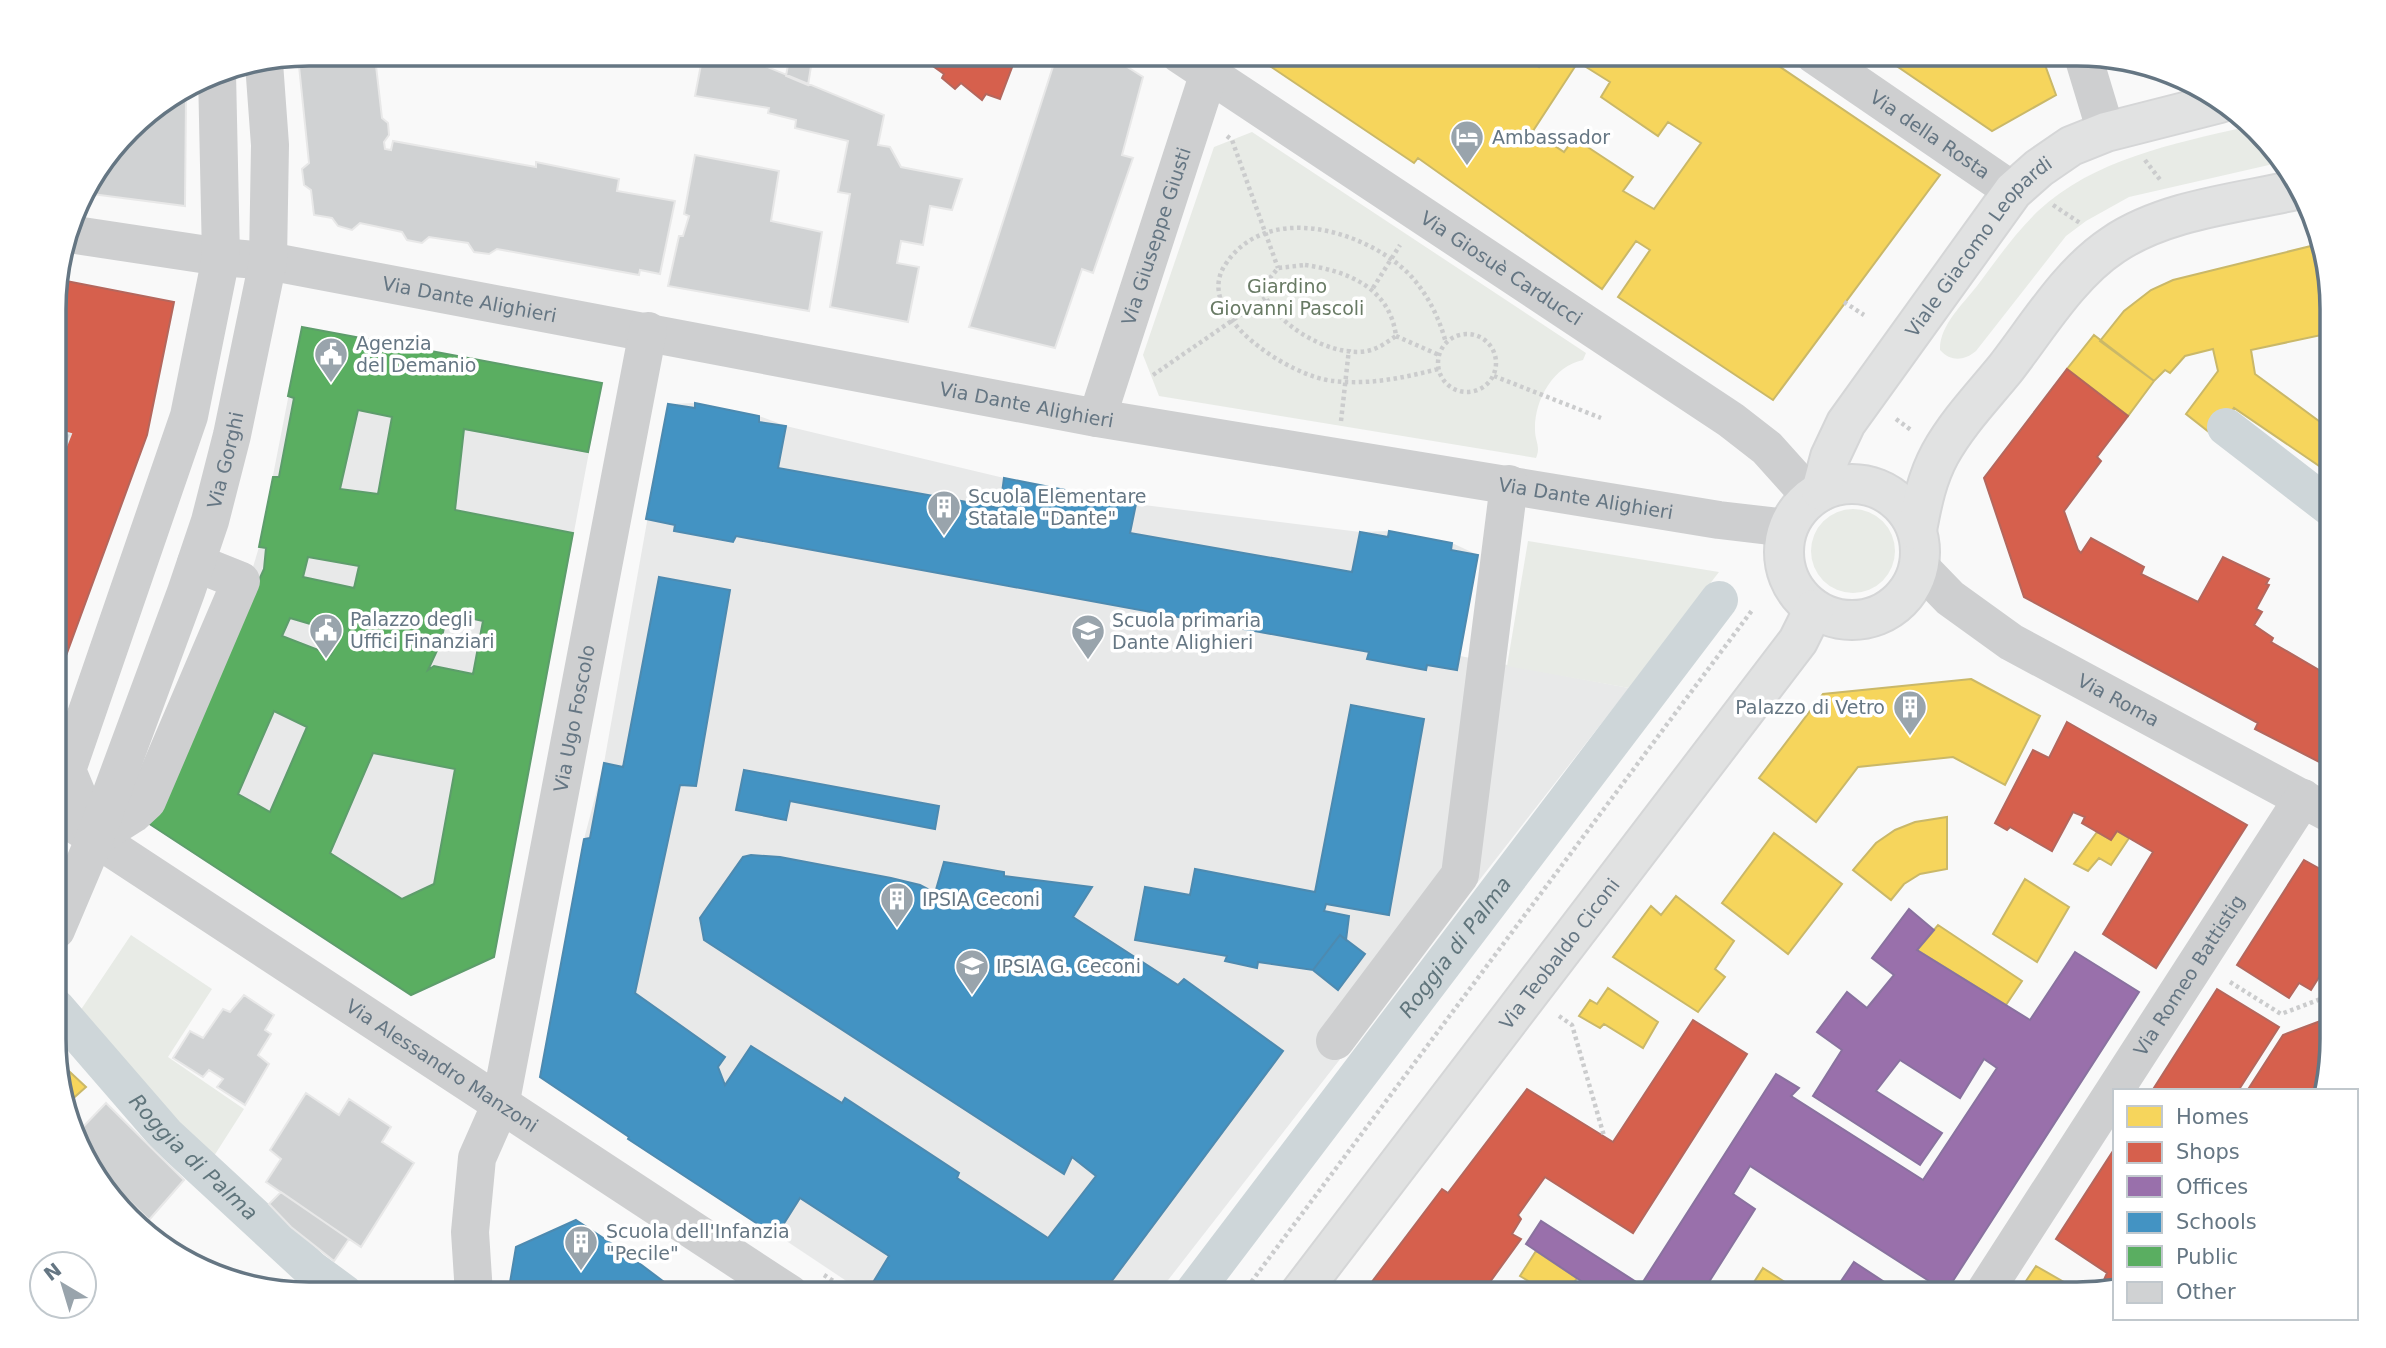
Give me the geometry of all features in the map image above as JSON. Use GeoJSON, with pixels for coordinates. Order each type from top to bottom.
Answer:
{"type":"FeatureCollection","features":[{"type":"Feature","properties":{"kind":"main road","name":"Viale Giacomo Leopardi"},"geometry":{"type":"LineString","coordinates":[[1816,494],[1846,422],[2013,191],[2071,146],[2106,132],[2208,106]]}},
{"type":"Feature","properties":{"kind":"main road"},"geometry":{"type":"LineString","coordinates":[[1918,548],[1906,509],[1888,494],[1867,485],[1843,484],[1816,494],[1798,511],[1788,528],[1783,545],[1790,582],[1814,609],[1834,619],[1856,620],[1878,615],[1897,604],[1911,587],[1918,548],[1926,485],[1941,452],[2061,298],[2112,245],[2175,219],[2289,192]]}},
{"type":"Feature","properties":{"kind":"main road","name":"Via Teobaldo Ciconi"},"geometry":{"type":"LineString","coordinates":[[1309,1281],[1798,641],[1814,609]]}},
{"type":"Feature","properties":{"kind":"street","name":"Via Giuseppe Giusti"},"geometry":{"type":"LineString","coordinates":[[1097,418],[1200,66]]}},
{"type":"Feature","properties":{"kind":"street","name":"Via Giosuè Carducci"},"geometry":{"type":"LineString","coordinates":[[1208,66],[1731,420],[1767,448],[1816,494]]}},
{"type":"Feature","properties":{"kind":"street","name":"Via della Rosta"},"geometry":{"type":"LineString","coordinates":[[1831,66],[2013,191]]}},
{"type":"Feature","properties":{"kind":"street"},"geometry":{"type":"LineString","coordinates":[[2086,67],[2106,132]]}},
{"type":"Feature","properties":{"kind":"street","name":"Via Gorghi"},"geometry":{"type":"LineString","coordinates":[[66,906],[95,838],[196,563],[210,521],[232,435],[268,261],[270,145],[265,72]]}},
{"type":"Feature","properties":{"kind":"street"},"geometry":{"type":"LineString","coordinates":[[95,838],[67,770],[189,416],[221,257],[217,85]]}},
{"type":"Feature","properties":{"kind":"street","name":"Via Dante Alighieri"},"geometry":{"type":"LineString","coordinates":[[78,235],[221,257],[268,261],[1097,418],[1719,520],[1788,528]]}},
{"type":"Feature","properties":{"kind":"street","name":"Via Ugo Foscolo"},"geometry":{"type":"LineString","coordinates":[[473,1282],[470,1232],[477,1158],[500,1106],[648,331]]}},
{"type":"Feature","properties":{"kind":"street"},"geometry":{"type":"LineString","coordinates":[[1335,1041],[1460,875],[1509,484]]}},
{"type":"Feature","properties":{"kind":"street","name":"Via Roma"},"geometry":{"type":"LineString","coordinates":[[1918,548],[1950,598],[2011,642],[2317,806]]}},
{"type":"Feature","properties":{"kind":"street","name":"Via Romeo Battistig"},"geometry":{"type":"LineString","coordinates":[[2115,1089],[2197,962],[2317,806]]}},
{"type":"Feature","properties":{"kind":"street","name":"Via Alessandro Manzoni"},"geometry":{"type":"LineString","coordinates":[[66,819],[771,1282]]}},
{"type":"Feature","properties":{"kind":"street","name":"Via Romeo Battistig"},"geometry":{"type":"LineString","coordinates":[[1992,1281],[2113,1093]]}},
{"type":"Feature","properties":{"kind":"path"},"geometry":{"type":"LineString","coordinates":[[1232,140],[1278,268]]}},
{"type":"Feature","properties":{"kind":"path"},"geometry":{"type":"LineString","coordinates":[[2140,154],[2167,188]]}},
{"type":"Feature","properties":{"kind":"path"},"geometry":{"type":"LineString","coordinates":[[2049,202],[2082,224]]}},
{"type":"Feature","properties":{"kind":"path"},"geometry":{"type":"LineString","coordinates":[[1438,369],[1374,383],[1346,382],[1317,378],[1277,360],[1256,345],[1223,307],[1220,295],[1224,266],[1239,249],[1266,233],[1294,229],[1341,233],[1391,260],[1423,291],[1440,321],[1446,343]]}},
{"type":"Feature","properties":{"kind":"path"},"geometry":{"type":"LineString","coordinates":[[1373,288],[1402,242]]}},
{"type":"Feature","properties":{"kind":"path"},"geometry":{"type":"LineString","coordinates":[[1305,265],[1345,273],[1373,288],[1394,319],[1396,336],[1379,347],[1364,352],[1304,336],[1282,320],[1265,298],[1262,288],[1278,268],[1305,265]]}},
{"type":"Feature","properties":{"kind":"path"},"geometry":{"type":"LineString","coordinates":[[1151,376],[1265,298]]}},
{"type":"Feature","properties":{"kind":"path"},"geometry":{"type":"LineString","coordinates":[[1844,302],[1864,315]]}},
{"type":"Feature","properties":{"kind":"path"},"geometry":{"type":"LineString","coordinates":[[1462,334],[1480,336],[1493,349],[1496,358],[1494,376],[1481,389],[1464,392],[1447,385],[1438,369],[1439,355],[1446,343],[1462,334]]}},
{"type":"Feature","properties":{"kind":"path"},"geometry":{"type":"LineString","coordinates":[[1396,336],[1439,355]]}},
{"type":"Feature","properties":{"kind":"path"},"geometry":{"type":"LineString","coordinates":[[1340,429],[1349,349]]}},
{"type":"Feature","properties":{"kind":"path"},"geometry":{"type":"LineString","coordinates":[[1494,376],[1601,418]]}},
{"type":"Feature","properties":{"kind":"path"},"geometry":{"type":"LineString","coordinates":[[1252,1281],[1753,609]]}},
{"type":"Feature","properties":{"kind":"path"},"geometry":{"type":"LineString","coordinates":[[2197,962],[2281,1014],[2319,1000]]}},
{"type":"Feature","properties":{"kind":"path"},"geometry":{"type":"LineString","coordinates":[[1558,1016],[1572,1025],[1604,1136]]}},
{"type":"Feature","properties":{"kind":"shaded area","name":"Palazzo degli Uffici Finanziari"},"geometry":{"type":"Polygon","coordinates":[[[302,327],[602,383],[494,957],[411,995],[148,823],[238,617],[259,547],[302,327]]]}},
{"type":"Feature","properties":{"kind":"shaded area"},"geometry":{"type":"Polygon","coordinates":[[[695,403],[759,416],[786,426],[1004,478],[1136,504],[1360,532],[1389,531],[1452,543],[1478,555],[1460,656],[1629,688],[1167,1282],[848,1282],[540,1077],[584,839],[604,763],[668,404],[695,403]]]}},
{"type":"Feature","properties":{"kind":"green space"},"geometry":{"type":"Polygon","coordinates":[[[2237,129],[2271,165],[2129,197],[2086,221],[2066,236],[1976,351],[1958,359],[1949,357],[1940,350],[1943,332],[1959,308],[2038,211],[2060,193],[2109,166],[2190,140],[2237,129]]]}},
{"type":"Feature","properties":{"kind":"green space","name":"Giardino Giovanni Pascoli"},"geometry":{"type":"Polygon","coordinates":[[[1252,132],[1586,353],[1583,360],[1563,369],[1547,386],[1536,419],[1536,458],[1159,396],[1143,355],[1214,147],[1252,132]]]}},
{"type":"Feature","properties":{"kind":"green space"},"geometry":{"type":"Polygon","coordinates":[[[1853,509],[1876,516],[1888,528],[1895,551],[1888,574],[1876,586],[1853,593],[1830,586],[1818,574],[1811,551],[1818,528],[1830,516],[1853,509]]]}},
{"type":"Feature","properties":{"kind":"green space"},"geometry":{"type":"Polygon","coordinates":[[[1528,541],[1719,572],[1629,688],[1507,666],[1528,541]]]}},
{"type":"Feature","properties":{"kind":"green space"},"geometry":{"type":"Polygon","coordinates":[[[131,935],[212,989],[168,1057],[244,1109],[214,1156],[136,1085],[76,1017],[131,935]]]}},
{"type":"Feature","properties":{"kind":"building: Homes"},"geometry":{"type":"Polygon","coordinates":[[[1270,66],[1575,66],[1533,131],[1564,152],[1574,138],[1633,177],[1623,191],[1654,209],[1701,143],[1668,122],[1658,136],[1601,97],[1610,82],[1584,66],[1779,66],[1940,175],[1773,400],[1618,297],[1650,250],[1636,241],[1602,289],[1418,158],[1414,163],[1270,66]]]}},
{"type":"Feature","properties":{"kind":"building: Homes"},"geometry":{"type":"Polygon","coordinates":[[[1897,66],[2045,66],[2056,95],[1992,131],[1897,66]]]}},
{"type":"Feature","properties":{"kind":"building: Homes"},"geometry":{"type":"Polygon","coordinates":[[[2311,246],[2319,294],[2319,336],[2251,350],[2255,374],[2319,421],[2319,466],[2234,408],[2214,436],[2186,414],[2218,371],[2213,349],[2185,356],[2170,373],[2165,370],[2154,381],[2100,341],[2124,311],[2151,290],[2173,280],[2311,246]]]}},
{"type":"Feature","properties":{"kind":"building: Homes"},"geometry":{"type":"Polygon","coordinates":[[[2094,335],[2154,381],[2128,416],[2067,369],[2094,335]]]}},
{"type":"Feature","properties":{"kind":"building: Homes","name":"Palazzo di Vetro"},"geometry":{"type":"Polygon","coordinates":[[[1971,679],[2040,716],[2005,785],[1953,757],[1858,767],[1816,822],[1759,778],[1823,694],[1971,679]]]}},
{"type":"Feature","properties":{"kind":"building: Homes"},"geometry":{"type":"Polygon","coordinates":[[[1947,817],[1947,869],[1920,874],[1904,884],[1891,900],[1853,870],[1876,843],[1895,830],[1915,822],[1947,817]]]}},
{"type":"Feature","properties":{"kind":"building: Homes"},"geometry":{"type":"Polygon","coordinates":[[[2117,831],[2129,838],[2111,865],[2099,858],[2088,871],[2074,864],[2097,832],[2111,840],[2117,831]]]}},
{"type":"Feature","properties":{"kind":"building: Homes"},"geometry":{"type":"Polygon","coordinates":[[[1774,833],[1842,884],[1788,954],[1722,903],[1774,833]]]}},
{"type":"Feature","properties":{"kind":"building: Homes"},"geometry":{"type":"Polygon","coordinates":[[[2025,879],[2069,907],[2037,962],[1993,934],[2025,879]]]}},
{"type":"Feature","properties":{"kind":"building: Homes"},"geometry":{"type":"Polygon","coordinates":[[[1676,896],[1734,941],[1715,969],[1725,977],[1698,1012],[1613,957],[1651,906],[1661,915],[1676,896]]]}},
{"type":"Feature","properties":{"kind":"building: Homes"},"geometry":{"type":"Polygon","coordinates":[[[1938,925],[2022,981],[2006,1005],[1917,950],[1938,925]]]}},
{"type":"Feature","properties":{"kind":"building: Homes"},"geometry":{"type":"Polygon","coordinates":[[[1608,988],[1658,1022],[1643,1048],[1604,1024],[1600,1028],[1579,1016],[1590,1000],[1597,1004],[1608,988]]]}},
{"type":"Feature","properties":{"kind":"building: Homes"},"geometry":{"type":"Polygon","coordinates":[[[69,1071],[86,1087],[74,1097],[69,1071]]]}},
{"type":"Feature","properties":{"kind":"building: Homes"},"geometry":{"type":"Polygon","coordinates":[[[1536,1251],[1577,1278],[1575,1281],[1529,1281],[1520,1276],[1536,1251]]]}},
{"type":"Feature","properties":{"kind":"building: Homes"},"geometry":{"type":"Polygon","coordinates":[[[2036,1266],[2062,1281],[2026,1281],[2036,1266]]]}},
{"type":"Feature","properties":{"kind":"building: Homes"},"geometry":{"type":"Polygon","coordinates":[[[1763,1268],[1783,1281],[1755,1281],[1763,1268]]]}},
{"type":"Feature","properties":{"kind":"building: Shops"},"geometry":{"type":"Polygon","coordinates":[[[933,66],[1012,66],[1000,99],[986,94],[982,100],[961,83],[955,89],[942,78],[944,74],[933,66]]]}},
{"type":"Feature","properties":{"kind":"building: Shops"},"geometry":{"type":"Polygon","coordinates":[[[69,281],[174,302],[147,435],[66,656],[66,447],[71,434],[66,433],[66,310],[69,281]]]}},
{"type":"Feature","properties":{"kind":"building: Shops"},"geometry":{"type":"Polygon","coordinates":[[[2067,369],[2128,416],[2097,457],[2101,461],[2064,511],[2078,550],[2081,553],[2091,538],[2144,567],[2141,574],[2198,602],[2223,557],[2269,579],[2266,584],[2269,585],[2256,609],[2262,612],[2254,625],[2273,638],[2271,642],[2319,670],[2319,762],[2255,729],[2258,723],[2024,597],[1984,478],[2067,369]]]}},
{"type":"Feature","properties":{"kind":"building: Shops"},"geometry":{"type":"Polygon","coordinates":[[[2067,722],[2247,825],[2156,968],[2103,934],[2153,852],[2117,831],[2111,840],[2082,823],[2085,817],[2073,812],[2052,851],[2010,827],[2007,830],[1995,823],[2033,750],[2049,758],[2067,722]]]}},
{"type":"Feature","properties":{"kind":"building: Shops"},"geometry":{"type":"Polygon","coordinates":[[[2304,860],[2319,868],[2319,977],[2311,990],[2299,983],[2289,998],[2237,965],[2304,860]]]}},
{"type":"Feature","properties":{"kind":"building: Shops"},"geometry":{"type":"Polygon","coordinates":[[[2217,989],[2279,1027],[2239,1089],[2153,1089],[2217,989]]]}},
{"type":"Feature","properties":{"kind":"building: Shops"},"geometry":{"type":"Polygon","coordinates":[[[1693,1020],[1747,1054],[1633,1233],[1545,1177],[1518,1215],[1521,1219],[1512,1234],[1521,1239],[1490,1281],[1372,1281],[1442,1189],[1448,1193],[1527,1089],[1613,1142],[1693,1020]]]}},
{"type":"Feature","properties":{"kind":"building: Shops"},"geometry":{"type":"Polygon","coordinates":[[[2319,1022],[2319,1054],[2313,1089],[2248,1089],[2283,1035],[2319,1022]]]}},
{"type":"Feature","properties":{"kind":"building: Shops"},"geometry":{"type":"Polygon","coordinates":[[[2113,1151],[2113,1278],[2104,1279],[2107,1273],[2056,1239],[2113,1151]]]}},
{"type":"Feature","properties":{"kind":"building: Offices"},"geometry":{"type":"Polygon","coordinates":[[[1909,909],[1934,930],[1917,950],[2030,1020],[2075,952],[2139,992],[1953,1281],[1929,1281],[1750,1166],[1733,1194],[1755,1209],[1709,1281],[1643,1281],[1776,1074],[1799,1088],[1791,1096],[1923,1180],[1997,1068],[1984,1059],[1960,1098],[1900,1060],[1876,1091],[1942,1133],[1920,1165],[1813,1096],[1842,1050],[1817,1032],[1847,992],[1867,1008],[1894,975],[1872,958],[1909,909]]]}},
{"type":"Feature","properties":{"kind":"building: Offices"},"geometry":{"type":"Polygon","coordinates":[[[1541,1221],[1635,1281],[1582,1281],[1526,1244],[1541,1221]]]}},
{"type":"Feature","properties":{"kind":"building: Offices"},"geometry":{"type":"Polygon","coordinates":[[[1854,1262],[1883,1281],[1841,1281],[1854,1262]]]}},
{"type":"Feature","properties":{"kind":"building: Schools","name":"Scuola Elementare Statale \"Dante\""},"geometry":{"type":"Polygon","coordinates":[[[695,403],[759,416],[759,422],[786,426],[778,468],[1000,508],[1004,478],[1136,504],[1130,533],[1352,572],[1360,532],[1388,537],[1389,531],[1452,543],[1451,550],[1478,555],[1457,670],[1427,665],[1426,670],[1367,659],[1369,652],[736,536],[733,542],[674,531],[675,525],[646,519],[668,404],[695,408],[695,403]]]}},
{"type":"Feature","properties":{"kind":"building: Schools","name":"IPSIA Ceconi"},"geometry":{"type":"Polygon","coordinates":[[[659,577],[730,590],[696,786],[680,785],[635,993],[725,1057],[718,1067],[725,1085],[751,1046],[842,1103],[845,1098],[959,1173],[957,1178],[1048,1238],[1096,1176],[1072,1157],[1064,1174],[704,940],[700,918],[743,857],[780,857],[891,878],[920,885],[935,893],[944,862],[1004,872],[1004,876],[1092,887],[1073,917],[1178,985],[1184,979],[1283,1051],[1111,1282],[873,1282],[889,1256],[800,1198],[776,1236],[628,1139],[629,1137],[540,1077],[584,839],[590,838],[604,763],[623,767],[659,577]]]}},
{"type":"Feature","properties":{"kind":"building: Schools"},"geometry":{"type":"Polygon","coordinates":[[[1351,705],[1424,719],[1389,915],[1326,904],[1324,911],[1349,916],[1346,940],[1340,935],[1313,970],[1258,962],[1257,968],[1225,961],[1227,956],[1135,940],[1145,887],[1190,895],[1195,869],[1315,892],[1351,705]]]}},
{"type":"Feature","properties":{"kind":"building: Schools"},"geometry":{"type":"Polygon","coordinates":[[[744,770],[939,806],[935,829],[790,801],[786,820],[736,810],[744,770]]]}},
{"type":"Feature","properties":{"kind":"building: Schools"},"geometry":{"type":"Polygon","coordinates":[[[1340,935],[1365,954],[1338,990],[1313,970],[1340,935]]]}},
{"type":"Feature","properties":{"kind":"building: Schools","name":"Scuola dell'Infanzia \"Pecile\""},"geometry":{"type":"Polygon","coordinates":[[[576,1220],[664,1282],[510,1282],[516,1247],[576,1220]]]}},
{"type":"Feature","properties":{"kind":"building: Public","name":"Palazzo degli Uffici Finanziari"},"geometry":{"type":"Polygon","coordinates":[[[302,327],[602,383],[588,452],[464,429],[455,510],[573,533],[494,957],[411,995],[148,823],[264,569],[266,548],[259,547],[273,477],[279,477],[294,398],[288,396],[302,327]],[[358,410],[340,489],[378,494],[392,417],[358,410]],[[308,557],[303,577],[354,588],[359,566],[308,557]],[[447,613],[441,642],[428,670],[434,666],[473,674],[483,621],[447,613]],[[290,618],[282,636],[331,655],[341,633],[290,618]],[[274,711],[238,794],[270,812],[307,727],[274,711]],[[373,753],[330,853],[402,899],[434,884],[455,769],[373,753]]]}},
{"type":"Feature","properties":{"kind":"building: Other"},"geometry":{"type":"Polygon","coordinates":[[[376,66],[382,118],[388,123],[389,135],[384,142],[385,149],[391,150],[393,141],[536,167],[536,162],[619,179],[617,191],[675,201],[660,274],[640,270],[639,275],[497,249],[489,254],[474,252],[468,243],[429,237],[422,243],[407,240],[402,232],[360,223],[352,230],[338,226],[332,218],[314,215],[311,190],[304,185],[302,169],[309,163],[299,67],[376,66]]]}},
{"type":"Feature","properties":{"kind":"building: Other"},"geometry":{"type":"Polygon","coordinates":[[[701,66],[765,66],[884,115],[878,145],[890,147],[901,167],[962,179],[952,210],[930,206],[923,245],[901,241],[897,263],[919,267],[908,322],[830,307],[850,194],[838,192],[848,141],[795,128],[796,120],[768,113],[769,108],[695,96],[701,66]]]}},
{"type":"Feature","properties":{"kind":"building: Other"},"geometry":{"type":"Polygon","coordinates":[[[788,66],[811,66],[808,85],[786,76],[788,66]]]}},
{"type":"Feature","properties":{"kind":"building: Other"},"geometry":{"type":"Polygon","coordinates":[[[1053,66],[1126,66],[1143,77],[1122,155],[1133,158],[1093,273],[1082,269],[1055,348],[969,327],[1053,66]]]}},
{"type":"Feature","properties":{"kind":"building: Other"},"geometry":{"type":"Polygon","coordinates":[[[186,100],[185,206],[96,195],[107,174],[127,149],[149,127],[186,100]]]}},
{"type":"Feature","properties":{"kind":"building: Other"},"geometry":{"type":"Polygon","coordinates":[[[695,155],[779,171],[771,221],[822,232],[809,311],[668,286],[679,236],[683,236],[689,216],[684,214],[695,155]]]}},
{"type":"Feature","properties":{"kind":"building: Other"},"geometry":{"type":"Polygon","coordinates":[[[66,433],[71,434],[66,447],[66,433]]]}},
{"type":"Feature","properties":{"kind":"building: Other"},"geometry":{"type":"Polygon","coordinates":[[[244,995],[274,1015],[265,1030],[271,1034],[258,1055],[269,1064],[245,1105],[217,1087],[223,1079],[209,1070],[203,1077],[173,1058],[190,1031],[203,1038],[223,1009],[230,1012],[244,995]]]}},
{"type":"Feature","properties":{"kind":"building: Other"},"geometry":{"type":"Polygon","coordinates":[[[306,1093],[339,1115],[349,1099],[391,1127],[382,1142],[414,1163],[361,1247],[266,1182],[281,1159],[270,1150],[306,1093]]]}},
{"type":"Feature","properties":{"kind":"building: Other"},"geometry":{"type":"Polygon","coordinates":[[[106,1103],[184,1180],[149,1220],[107,1174],[83,1126],[106,1103]]]}},
{"type":"Feature","properties":{"kind":"building: Other"},"geometry":{"type":"Polygon","coordinates":[[[281,1192],[349,1239],[334,1261],[291,1227],[269,1204],[281,1192]]]}},
{"type":"Feature","properties":{"kind":"waterway","name":"Roggia di Palma"},"geometry":{"type":"LineString","coordinates":[[2226,427],[2319,499]]}},
{"type":"Feature","properties":{"kind":"waterway","name":"Roggia di Palma"},"geometry":{"type":"LineString","coordinates":[[1202,1281],[1719,600]]}},
{"type":"Feature","properties":{"kind":"waterway","name":"Roggia di Palma"},"geometry":{"type":"LineString","coordinates":[[66,1020],[166,1135],[311,1269],[329,1282]]}},
{"type":"Feature","properties":{"kind":"place","name":"Ambassador"},"geometry":{"type":"Point","coordinates":[1467,167]}},
{"type":"Feature","properties":{"kind":"place","name":"Agenzia del Demanio"},"geometry":{"type":"Point","coordinates":[331,384]}},
{"type":"Feature","properties":{"kind":"place","name":"Scuola Elementare Statale \"Dante\""},"geometry":{"type":"Point","coordinates":[944,537]}},
{"type":"Feature","properties":{"kind":"place","name":"Palazzo degli Uffici Finanziari"},"geometry":{"type":"Point","coordinates":[326,660]}},
{"type":"Feature","properties":{"kind":"place","name":"Scuola primaria Dante Alighieri"},"geometry":{"type":"Point","coordinates":[1088,661]}},
{"type":"Feature","properties":{"kind":"place","name":"Palazzo di Vetro"},"geometry":{"type":"Point","coordinates":[1910,737]}},
{"type":"Feature","properties":{"kind":"place","name":"IPSIA Ceconi"},"geometry":{"type":"Point","coordinates":[897,929]}},
{"type":"Feature","properties":{"kind":"place","name":"IPSIA G. Ceconi"},"geometry":{"type":"Point","coordinates":[972,996]}},
{"type":"Feature","properties":{"kind":"place","name":"Scuola dell'Infanzia \"Pecile\""},"geometry":{"type":"Point","coordinates":[581,1272]}}]}
